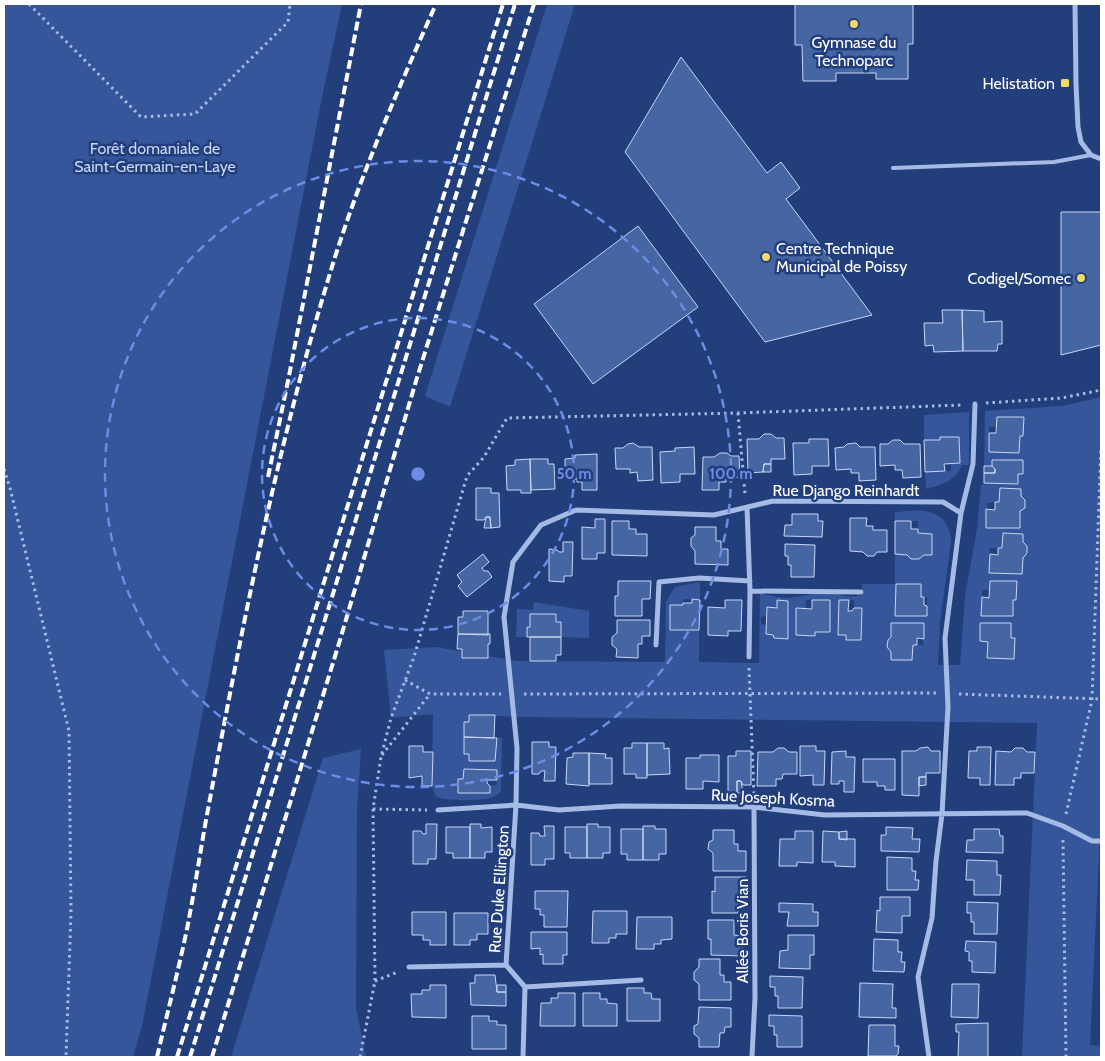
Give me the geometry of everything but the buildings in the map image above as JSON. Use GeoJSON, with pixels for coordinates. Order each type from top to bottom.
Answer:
{"type":"FeatureCollection","features":[{"type":"Feature","properties":{"kind":"street"},"geometry":{"type":"LineString","coordinates":[[1075,4],[1078,127],[1081,142],[1091,155],[1101,160]]}},
{"type":"Feature","properties":{"kind":"street"},"geometry":{"type":"LineString","coordinates":[[929,1057],[918,977],[932,918],[942,814],[948,707],[945,638],[961,513],[973,464],[975,404]]}},
{"type":"Feature","properties":{"kind":"street","name":"Rue Django Reinhardt"},"geometry":{"type":"LineString","coordinates":[[516,805],[517,748],[504,618],[513,562],[542,525],[576,510],[714,514],[773,501],[943,502],[961,513]]}},
{"type":"Feature","properties":{"kind":"street"},"geometry":{"type":"LineString","coordinates":[[747,507],[750,581],[749,657]]}},
{"type":"Feature","properties":{"kind":"street"},"geometry":{"type":"LineString","coordinates":[[656,645],[659,582],[699,578],[750,581]]}},
{"type":"Feature","properties":{"kind":"street"},"geometry":{"type":"LineString","coordinates":[[750,591],[861,592]]}},
{"type":"Feature","properties":{"kind":"street","name":"Rue Joseph Kosma"},"geometry":{"type":"LineString","coordinates":[[438,810],[516,805],[559,810],[621,806],[754,807],[825,815],[1027,813],[1063,826],[1092,840],[1101,841]]}},
{"type":"Feature","properties":{"kind":"street","name":"Rue Duke Ellington"},"geometry":{"type":"LineString","coordinates":[[516,805],[506,965],[525,987]]}},
{"type":"Feature","properties":{"kind":"street","name":"Allée Boris Vian"},"geometry":{"type":"LineString","coordinates":[[752,1056],[755,998],[754,807]]}},
{"type":"Feature","properties":{"kind":"street"},"geometry":{"type":"LineString","coordinates":[[409,967],[506,965]]}},
{"type":"Feature","properties":{"kind":"street"},"geometry":{"type":"LineString","coordinates":[[522,1057],[525,987],[641,980]]}},
{"type":"Feature","properties":{"kind":"lane"},"geometry":{"type":"LineString","coordinates":[[893,168],[1054,162],[1091,155]]}},
{"type":"Feature","properties":{"kind":"path"},"geometry":{"type":"LineString","coordinates":[[29,4],[140,117],[195,114],[288,22],[290,4]]}},
{"type":"Feature","properties":{"kind":"path"},"geometry":{"type":"LineString","coordinates":[[360,1057],[375,981],[373,809],[381,757],[391,718],[414,657],[468,476],[484,457],[507,418],[738,413],[975,404],[1062,398],[1101,390]]}},
{"type":"Feature","properties":{"kind":"path"},"geometry":{"type":"LineString","coordinates":[[738,413],[747,507]]}},
{"type":"Feature","properties":{"kind":"path"},"geometry":{"type":"LineString","coordinates":[[1066,1057],[1063,826],[1092,700],[1101,446]]}},
{"type":"Feature","properties":{"kind":"path"},"geometry":{"type":"LineString","coordinates":[[4,469],[70,731],[71,913],[66,1057]]}},
{"type":"Feature","properties":{"kind":"path"},"geometry":{"type":"LineString","coordinates":[[749,657],[754,807]]}},
{"type":"Feature","properties":{"kind":"path"},"geometry":{"type":"LineString","coordinates":[[405,680],[430,694],[947,693],[1101,699]]}},
{"type":"Feature","properties":{"kind":"path"},"geometry":{"type":"LineString","coordinates":[[381,757],[430,694]]}},
{"type":"Feature","properties":{"kind":"path"},"geometry":{"type":"LineString","coordinates":[[373,809],[438,810]]}},
{"type":"Feature","properties":{"kind":"path"},"geometry":{"type":"LineString","coordinates":[[375,981],[409,967]]}},
{"type":"Feature","properties":{"kind":"green space","name":"Forêt domaniale de Saint-Germain-en-Laye"},"geometry":{"type":"Polygon","coordinates":[[[4,4],[342,4],[322,97],[142,1026],[133,1057],[4,1057],[4,4]]]}},
{"type":"Feature","properties":{"kind":"green space"},"geometry":{"type":"Polygon","coordinates":[[[547,4],[575,4],[450,407],[425,396],[547,4]]]}},
{"type":"Feature","properties":{"kind":"green space"},"geometry":{"type":"Polygon","coordinates":[[[1101,397],[1101,815],[1090,1045],[1101,1046],[1101,1057],[1022,1057],[1037,723],[469,715],[469,722],[464,722],[464,754],[469,754],[469,761],[494,761],[497,738],[502,738],[501,792],[486,799],[463,800],[437,797],[433,790],[433,714],[391,718],[384,650],[436,647],[517,661],[665,662],[666,602],[675,587],[700,582],[700,600],[683,599],[683,605],[670,630],[699,630],[699,662],[759,663],[760,593],[787,598],[822,593],[847,596],[862,595],[862,584],[895,584],[895,554],[907,555],[911,559],[932,555],[918,533],[918,521],[895,521],[895,512],[920,510],[933,513],[943,519],[950,532],[951,542],[940,623],[938,665],[960,665],[965,596],[977,529],[981,485],[984,483],[1017,484],[1018,474],[1023,474],[1023,460],[993,460],[992,466],[984,466],[985,411],[1062,406],[1101,397]],[[1024,418],[997,427],[989,427],[989,452],[1019,453],[1020,436],[1023,436],[1024,418]],[[1021,496],[987,503],[986,528],[1020,528],[1020,511],[1025,508],[1025,500],[1021,496]],[[1003,533],[1002,548],[990,548],[989,573],[1022,574],[1023,558],[1027,553],[1027,546],[1023,542],[1023,534],[1003,533]],[[990,581],[989,590],[982,590],[982,616],[1016,600],[1017,581],[990,581]],[[896,584],[895,616],[927,616],[927,597],[921,597],[921,584],[896,584]],[[778,600],[777,608],[767,608],[766,616],[761,617],[761,624],[766,625],[766,634],[773,635],[774,638],[788,638],[788,601],[778,600]],[[806,600],[806,609],[796,609],[796,635],[814,636],[830,601],[806,600]],[[854,600],[839,601],[838,635],[846,635],[861,640],[862,609],[854,608],[854,600]],[[892,623],[891,637],[888,640],[887,647],[891,652],[891,660],[912,660],[913,645],[923,645],[924,623],[892,623]],[[980,623],[980,641],[988,642],[987,658],[1014,658],[1015,639],[1011,638],[1011,623],[980,623]],[[464,769],[463,779],[458,779],[458,793],[490,793],[490,786],[497,785],[496,770],[464,769]]]}},
{"type":"Feature","properties":{"kind":"green space"},"geometry":{"type":"Polygon","coordinates":[[[969,412],[969,465],[962,465],[956,475],[947,482],[926,489],[925,472],[951,471],[951,464],[959,463],[959,437],[941,437],[940,440],[924,440],[924,415],[969,412]]]}},
{"type":"Feature","properties":{"kind":"green space"},"geometry":{"type":"Polygon","coordinates":[[[534,602],[589,611],[589,638],[561,637],[561,622],[530,615],[530,627],[527,627],[527,637],[516,637],[517,609],[533,610],[534,602]]]}},
{"type":"Feature","properties":{"kind":"green space"},"geometry":{"type":"Polygon","coordinates":[[[361,749],[357,811],[356,1008],[366,1057],[231,1057],[323,758],[361,749]]]}},
{"type":"Feature","properties":{"kind":"railway"},"geometry":{"type":"LineString","coordinates":[[268,477],[361,4]]}},
{"type":"Feature","properties":{"kind":"railway"},"geometry":{"type":"LineString","coordinates":[[157,1057],[187,929],[221,738],[261,540],[309,345],[351,209],[392,106],[436,4]]}},
{"type":"Feature","properties":{"kind":"railway"},"geometry":{"type":"LineString","coordinates":[[177,1057],[503,4]]}},
{"type":"Feature","properties":{"kind":"railway"},"geometry":{"type":"LineString","coordinates":[[190,1057],[515,4]]}},
{"type":"Feature","properties":{"kind":"railway"},"geometry":{"type":"LineString","coordinates":[[212,1057],[340,640],[416,381],[534,4]]}},
{"type":"Feature","properties":{"kind":"place","name":"Gymnase du Technoparc"},"geometry":{"type":"Point","coordinates":[854,24]}},
{"type":"Feature","properties":{"kind":"place","name":"Helistation"},"geometry":{"type":"Point","coordinates":[1065,83]}},
{"type":"Feature","properties":{"kind":"place","name":"Centre Technique Municipal de Poissy"},"geometry":{"type":"Point","coordinates":[766,257]}},
{"type":"Feature","properties":{"kind":"place","name":"Codigel/Somec"},"geometry":{"type":"Point","coordinates":[1081,278]}}]}
